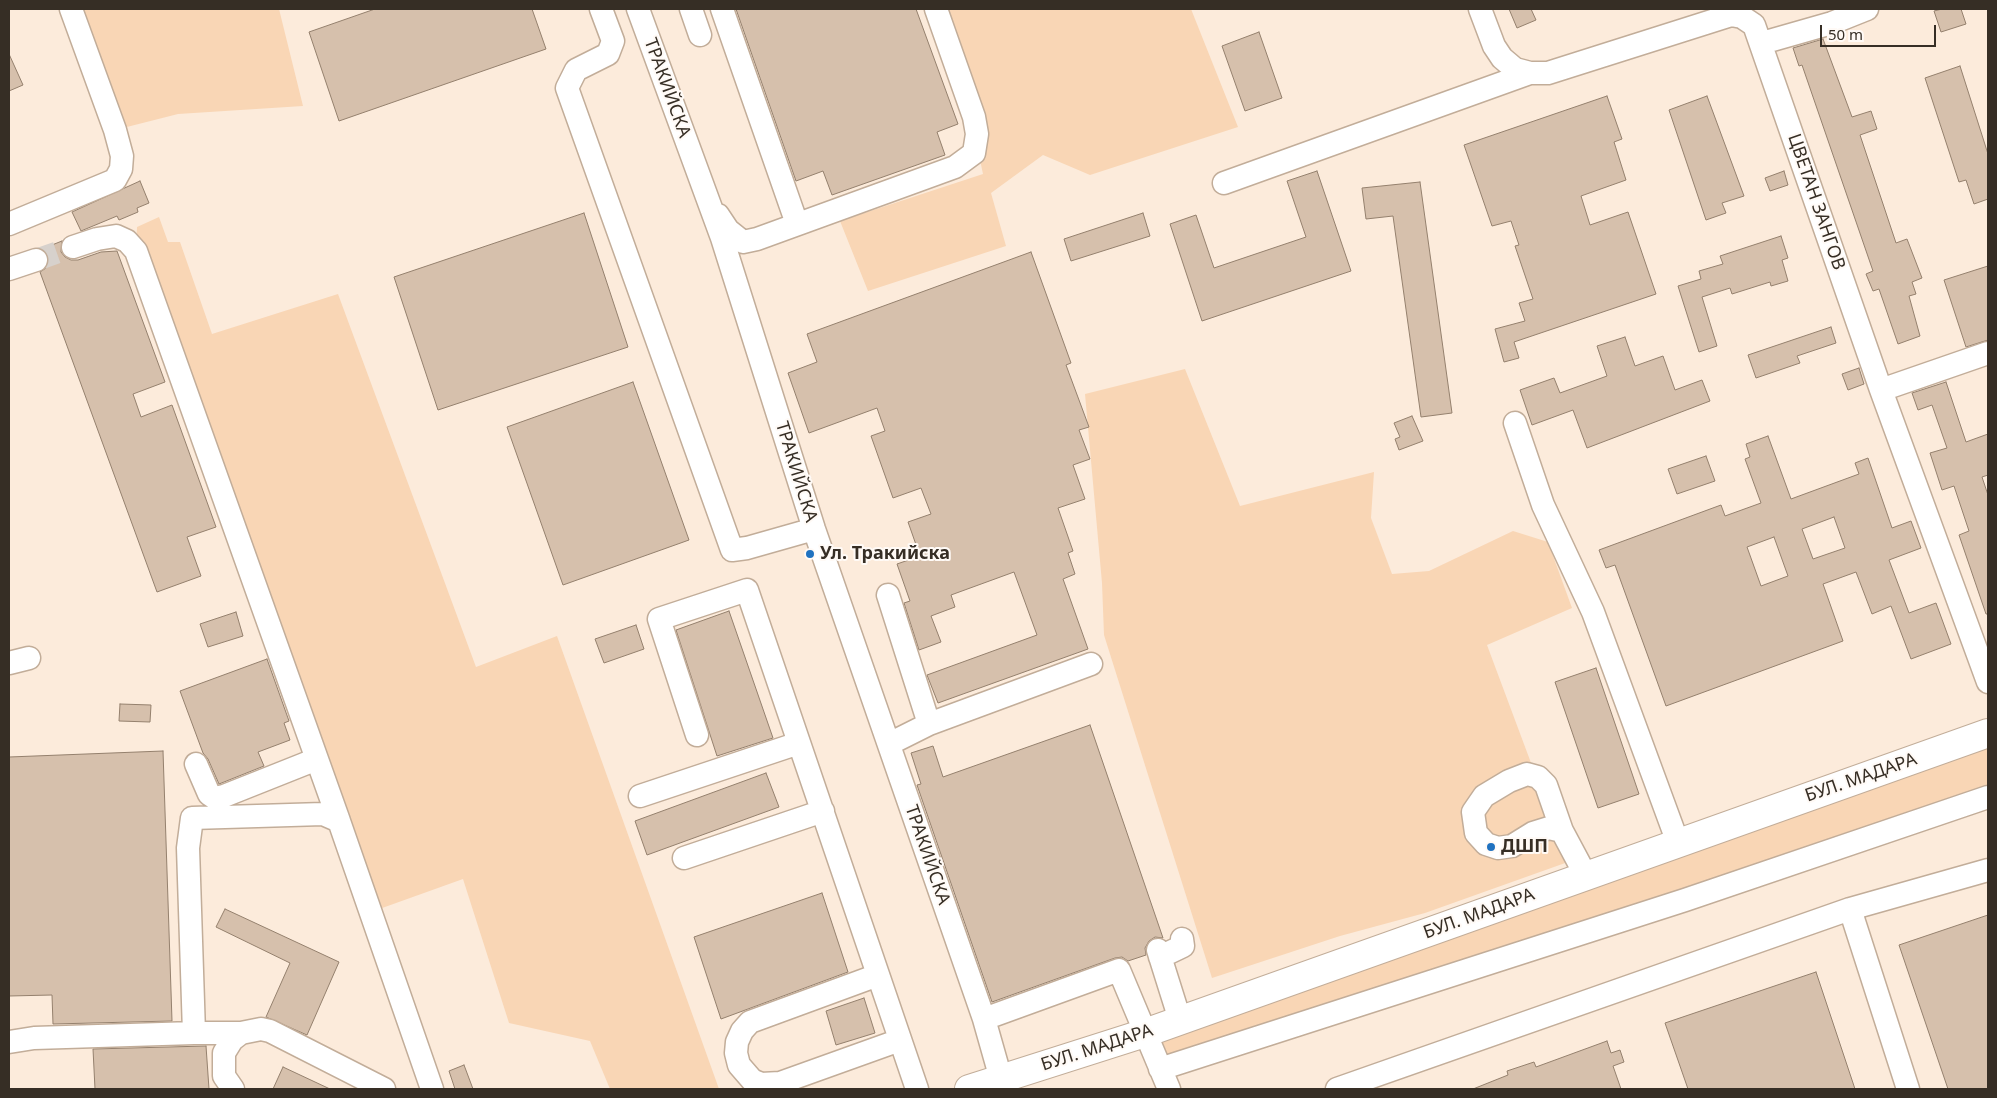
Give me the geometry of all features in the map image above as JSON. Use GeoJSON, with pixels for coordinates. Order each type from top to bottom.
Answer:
{"type":"FeatureCollection","features":[{"type":"Feature","properties":{"kind":"main road","name":"БУЛ. МАДАРА"},"geometry":{"type":"LineString","coordinates":[[968,1089],[1145,1033],[1988,733]]}},
{"type":"Feature","properties":{"kind":"street"},"geometry":{"type":"LineString","coordinates":[[9,224],[115,180],[122,169],[122,156],[115,130],[71,9]]}},
{"type":"Feature","properties":{"kind":"street"},"geometry":{"type":"LineString","coordinates":[[601,9],[613,41],[608,54],[576,70],[567,88],[732,550],[747,548],[814,529]]}},
{"type":"Feature","properties":{"kind":"street","name":"ТРАКИЙСКА"},"geometry":{"type":"LineString","coordinates":[[638,9],[710,204],[750,322],[814,529],[984,1019],[1001,1078]]}},
{"type":"Feature","properties":{"kind":"street"},"geometry":{"type":"LineString","coordinates":[[692,9],[700,35]]}},
{"type":"Feature","properties":{"kind":"street"},"geometry":{"type":"LineString","coordinates":[[722,9],[798,224]]}},
{"type":"Feature","properties":{"kind":"street"},"geometry":{"type":"LineString","coordinates":[[710,204],[728,230],[743,242],[955,167],[974,152],[977,134],[974,117],[936,9]]}},
{"type":"Feature","properties":{"kind":"street"},"geometry":{"type":"LineString","coordinates":[[1480,9],[1494,46],[1502,58],[1516,69],[1530,73],[1548,73],[1731,15],[1742,16],[1756,25],[1832,23],[1867,9]]}},
{"type":"Feature","properties":{"kind":"street","name":"ЦВЕТАН ЗАНГОВ"},"geometry":{"type":"LineString","coordinates":[[1756,25],[1881,390],[1988,682]]}},
{"type":"Feature","properties":{"kind":"street"},"geometry":{"type":"LineString","coordinates":[[1224,183],[1530,73]]}},
{"type":"Feature","properties":{"kind":"street"},"geometry":{"type":"LineString","coordinates":[[73,247],[97,239],[116,236],[127,241],[136,251],[432,1089]]}},
{"type":"Feature","properties":{"kind":"street"},"geometry":{"type":"LineString","coordinates":[[9,269],[36,260]]}},
{"type":"Feature","properties":{"kind":"street"},"geometry":{"type":"LineString","coordinates":[[1881,390],[1988,353]]}},
{"type":"Feature","properties":{"kind":"street"},"geometry":{"type":"LineString","coordinates":[[1514,423],[1543,505],[1593,612],[1678,843]]}},
{"type":"Feature","properties":{"kind":"street"},"geometry":{"type":"LineString","coordinates":[[697,735],[659,619],[747,590],[917,1089]]}},
{"type":"Feature","properties":{"kind":"street"},"geometry":{"type":"LineString","coordinates":[[888,595],[928,724]]}},
{"type":"Feature","properties":{"kind":"street"},"geometry":{"type":"LineString","coordinates":[[889,744],[928,724],[1091,664]]}},
{"type":"Feature","properties":{"kind":"street"},"geometry":{"type":"LineString","coordinates":[[640,796],[799,743]]}},
{"type":"Feature","properties":{"kind":"street"},"geometry":{"type":"LineString","coordinates":[[196,764],[209,794],[215,798],[317,759]]}},
{"type":"Feature","properties":{"kind":"street"},"geometry":{"type":"LineString","coordinates":[[1160,1069],[1685,900],[1988,797]]}},
{"type":"Feature","properties":{"kind":"street"},"geometry":{"type":"LineString","coordinates":[[684,858],[823,812]]}},
{"type":"Feature","properties":{"kind":"street"},"geometry":{"type":"LineString","coordinates":[[194,1033],[188,848],[192,818],[323,814],[339,822]]}},
{"type":"Feature","properties":{"kind":"street"},"geometry":{"type":"LineString","coordinates":[[1562,831],[1586,876]]}},
{"type":"Feature","properties":{"kind":"street"},"geometry":{"type":"LineString","coordinates":[[1337,1089],[1850,909],[1988,870]]}},
{"type":"Feature","properties":{"kind":"street"},"geometry":{"type":"LineString","coordinates":[[1850,909],[1908,1089]]}},
{"type":"Feature","properties":{"kind":"street"},"geometry":{"type":"LineString","coordinates":[[1180,1020],[1159,954],[1183,946],[1182,939]]}},
{"type":"Feature","properties":{"kind":"street"},"geometry":{"type":"LineString","coordinates":[[984,1019],[1119,970],[1169,1089]]}},
{"type":"Feature","properties":{"kind":"street"},"geometry":{"type":"LineString","coordinates":[[878,975],[750,1022],[742,1031],[737,1042],[736,1053],[739,1065],[752,1080],[761,1084],[780,1084],[900,1040]]}},
{"type":"Feature","properties":{"kind":"street"},"geometry":{"type":"LineString","coordinates":[[9,1042],[34,1038],[240,1033],[252,1029],[270,1031],[384,1089]]}},
{"type":"Feature","properties":{"kind":"street"},"geometry":{"type":"LineString","coordinates":[[233,1089],[224,1076],[223,1060],[227,1046],[240,1033]]}},
{"type":"Feature","properties":{"kind":"shaded area"},"geometry":{"type":"Polygon","coordinates":[[[9,9],[1988,9],[1988,1089],[9,1089],[9,9]]]}},
{"type":"Feature","properties":{"kind":"shaded area"},"geometry":{"type":"Polygon","coordinates":[[[74,9],[279,9],[303,106],[178,114],[115,130],[74,9]]]}},
{"type":"Feature","properties":{"kind":"shaded area"},"geometry":{"type":"Polygon","coordinates":[[[948,9],[1191,9],[1238,127],[1090,175],[1043,155],[991,193],[1006,246],[868,291],[840,221],[983,174],[948,9]]]}},
{"type":"Feature","properties":{"kind":"shaded area"},"geometry":{"type":"Polygon","coordinates":[[[159,217],[168,242],[180,242],[212,334],[338,294],[476,667],[557,636],[719,1089],[610,1089],[590,1041],[509,1023],[463,879],[371,912],[136,251],[137,227],[159,217]]]}},
{"type":"Feature","properties":{"kind":"shaded area"},"geometry":{"type":"Polygon","coordinates":[[[1185,369],[1240,506],[1374,472],[1371,518],[1392,574],[1429,571],[1513,531],[1548,542],[1572,608],[1487,645],[1568,862],[1425,913],[1340,936],[1212,978],[1104,635],[1102,583],[1085,394],[1185,369]]]}},
{"type":"Feature","properties":{"kind":"shaded area"},"geometry":{"type":"Polygon","coordinates":[[[1988,733],[1988,797],[1160,1069],[1145,1033],[1988,733]]]}},
{"type":"Feature","properties":{"kind":"building"},"geometry":{"type":"Polygon","coordinates":[[[375,9],[532,9],[546,49],[339,121],[309,32],[375,9]]]}},
{"type":"Feature","properties":{"kind":"building"},"geometry":{"type":"Polygon","coordinates":[[[736,9],[916,9],[958,124],[937,132],[945,155],[832,195],[823,171],[796,181],[736,9]]]}},
{"type":"Feature","properties":{"kind":"building"},"geometry":{"type":"Polygon","coordinates":[[[1509,9],[1531,9],[1536,20],[1517,28],[1509,9]]]}},
{"type":"Feature","properties":{"kind":"building"},"geometry":{"type":"Polygon","coordinates":[[[1961,9],[1966,24],[1941,32],[1934,11],[1961,9]]]}},
{"type":"Feature","properties":{"kind":"building"},"geometry":{"type":"Polygon","coordinates":[[[1259,32],[1282,98],[1245,111],[1222,46],[1259,32]]]}},
{"type":"Feature","properties":{"kind":"building"},"geometry":{"type":"Polygon","coordinates":[[[1823,39],[1852,117],[1871,111],[1877,129],[1860,135],[1896,243],[1907,239],[1922,278],[1912,282],[1916,294],[1909,296],[1920,336],[1898,344],[1879,289],[1873,291],[1866,274],[1873,271],[1802,65],[1799,66],[1793,48],[1823,39]]]}},
{"type":"Feature","properties":{"kind":"building"},"geometry":{"type":"Polygon","coordinates":[[[9,54],[23,85],[9,91],[9,54]]]}},
{"type":"Feature","properties":{"kind":"building"},"geometry":{"type":"Polygon","coordinates":[[[1960,66],[1988,154],[1988,199],[1974,204],[1966,180],[1959,182],[1925,78],[1960,66]]]}},
{"type":"Feature","properties":{"kind":"building"},"geometry":{"type":"Polygon","coordinates":[[[1607,96],[1622,139],[1614,142],[1626,180],[1581,196],[1590,225],[1628,212],[1656,294],[1514,342],[1519,358],[1504,362],[1495,329],[1525,321],[1519,303],[1533,299],[1515,246],[1519,245],[1511,221],[1492,226],[1464,145],[1607,96]]]}},
{"type":"Feature","properties":{"kind":"building"},"geometry":{"type":"Polygon","coordinates":[[[1707,96],[1744,196],[1722,203],[1726,213],[1706,220],[1669,110],[1707,96]]]}},
{"type":"Feature","properties":{"kind":"building"},"geometry":{"type":"Polygon","coordinates":[[[1317,171],[1351,271],[1202,321],[1170,224],[1196,215],[1214,268],[1306,237],[1287,181],[1317,171]]]}},
{"type":"Feature","properties":{"kind":"building"},"geometry":{"type":"Polygon","coordinates":[[[1784,171],[1788,185],[1770,191],[1765,178],[1784,171]]]}},
{"type":"Feature","properties":{"kind":"building"},"geometry":{"type":"Polygon","coordinates":[[[140,181],[149,203],[137,208],[138,212],[119,220],[117,216],[81,231],[72,212],[140,181]]]}},
{"type":"Feature","properties":{"kind":"building"},"geometry":{"type":"Polygon","coordinates":[[[1420,182],[1452,413],[1421,417],[1393,216],[1366,219],[1362,188],[1420,182]]]}},
{"type":"Feature","properties":{"kind":"building"},"geometry":{"type":"Polygon","coordinates":[[[584,213],[628,347],[438,410],[394,277],[584,213]]]}},
{"type":"Feature","properties":{"kind":"building"},"geometry":{"type":"Polygon","coordinates":[[[1143,213],[1150,236],[1071,261],[1064,239],[1143,213]]]}},
{"type":"Feature","properties":{"kind":"building"},"geometry":{"type":"Polygon","coordinates":[[[1781,236],[1788,258],[1782,260],[1788,281],[1771,286],[1770,282],[1732,294],[1730,288],[1702,297],[1717,346],[1699,352],[1678,286],[1701,279],[1699,271],[1723,264],[1720,256],[1781,236]]]}},
{"type":"Feature","properties":{"kind":"building"},"geometry":{"type":"Polygon","coordinates":[[[62,241],[61,252],[71,260],[78,260],[101,252],[117,251],[165,382],[133,394],[141,417],[172,405],[216,527],[187,537],[201,576],[157,592],[40,272],[46,268],[49,262],[48,255],[42,249],[62,241]]]}},
{"type":"Feature","properties":{"kind":"building"},"geometry":{"type":"Polygon","coordinates":[[[1031,252],[1071,363],[1066,365],[1089,427],[1079,430],[1090,459],[1073,465],[1085,499],[1058,508],[1073,551],[1068,553],[1075,574],[1063,579],[1088,649],[938,703],[927,675],[1037,635],[1014,572],[951,595],[955,607],[931,616],[941,642],[919,650],[904,603],[910,601],[897,564],[920,556],[908,522],[931,514],[921,488],[893,498],[871,436],[885,431],[877,408],[809,433],[788,373],[817,362],[807,334],[1031,252]]]}},
{"type":"Feature","properties":{"kind":"building"},"geometry":{"type":"Polygon","coordinates":[[[1988,266],[1988,340],[1966,347],[1944,280],[1988,266]]]}},
{"type":"Feature","properties":{"kind":"building"},"geometry":{"type":"Polygon","coordinates":[[[1831,327],[1836,343],[1797,356],[1800,363],[1756,378],[1748,355],[1831,327]]]}},
{"type":"Feature","properties":{"kind":"building"},"geometry":{"type":"Polygon","coordinates":[[[1625,337],[1635,366],[1663,356],[1675,390],[1702,380],[1710,401],[1587,448],[1573,410],[1532,425],[1520,390],[1554,378],[1560,393],[1607,376],[1597,346],[1625,337]]]}},
{"type":"Feature","properties":{"kind":"building"},"geometry":{"type":"Polygon","coordinates":[[[1859,368],[1864,384],[1848,390],[1842,374],[1859,368]]]}},
{"type":"Feature","properties":{"kind":"building"},"geometry":{"type":"Polygon","coordinates":[[[633,382],[689,540],[563,585],[507,427],[633,382]]]}},
{"type":"Feature","properties":{"kind":"building"},"geometry":{"type":"Polygon","coordinates":[[[1946,382],[1966,442],[1988,434],[1988,475],[1982,477],[1988,495],[1988,614],[1986,614],[1959,535],[1969,531],[1954,486],[1942,490],[1930,453],[1947,448],[1932,405],[1918,410],[1912,393],[1946,382]]]}},
{"type":"Feature","properties":{"kind":"building"},"geometry":{"type":"Polygon","coordinates":[[[1412,416],[1423,441],[1399,450],[1395,439],[1400,437],[1394,423],[1412,416]]]}},
{"type":"Feature","properties":{"kind":"building"},"geometry":{"type":"Polygon","coordinates":[[[1768,436],[1791,499],[1859,474],[1855,463],[1868,458],[1892,528],[1911,521],[1921,548],[1889,560],[1909,613],[1936,603],[1951,644],[1911,659],[1891,606],[1872,614],[1856,572],[1823,584],[1843,641],[1666,706],[1615,565],[1606,568],[1599,550],[1721,505],[1725,516],[1761,503],[1745,459],[1750,457],[1746,444],[1768,436]],[[1834,517],[1802,529],[1813,559],[1845,548],[1834,517]],[[1774,537],[1747,547],[1761,586],[1788,576],[1774,537]]]}},
{"type":"Feature","properties":{"kind":"building"},"geometry":{"type":"Polygon","coordinates":[[[1706,456],[1715,481],[1677,494],[1668,469],[1706,456]]]}},
{"type":"Feature","properties":{"kind":"building"},"geometry":{"type":"Polygon","coordinates":[[[729,611],[773,738],[717,756],[676,630],[729,611]]]}},
{"type":"Feature","properties":{"kind":"building"},"geometry":{"type":"Polygon","coordinates":[[[236,612],[243,636],[208,647],[200,624],[236,612]]]}},
{"type":"Feature","properties":{"kind":"building"},"geometry":{"type":"Polygon","coordinates":[[[636,625],[644,649],[604,663],[595,639],[636,625]]]}},
{"type":"Feature","properties":{"kind":"building"},"geometry":{"type":"Polygon","coordinates":[[[267,659],[289,721],[284,723],[290,740],[258,752],[264,766],[219,784],[208,759],[203,753],[180,691],[267,659]]]}},
{"type":"Feature","properties":{"kind":"building"},"geometry":{"type":"Polygon","coordinates":[[[1596,668],[1639,794],[1598,808],[1555,682],[1596,668]]]}},
{"type":"Feature","properties":{"kind":"building"},"geometry":{"type":"Polygon","coordinates":[[[120,704],[151,705],[150,722],[119,721],[120,704]]]}},
{"type":"Feature","properties":{"kind":"building"},"geometry":{"type":"Polygon","coordinates":[[[1090,725],[1163,938],[1155,937],[1149,941],[1145,948],[1146,955],[1128,961],[1122,957],[1115,958],[992,1002],[917,785],[921,784],[911,753],[933,746],[943,777],[1090,725]]]}},
{"type":"Feature","properties":{"kind":"building"},"geometry":{"type":"Polygon","coordinates":[[[163,751],[172,1021],[53,1024],[52,995],[9,996],[9,757],[163,751]]]}},
{"type":"Feature","properties":{"kind":"building"},"geometry":{"type":"Polygon","coordinates":[[[766,773],[779,807],[647,855],[635,821],[766,773]]]}},
{"type":"Feature","properties":{"kind":"building"},"geometry":{"type":"Polygon","coordinates":[[[822,893],[848,972],[721,1019],[694,937],[822,893]]]}},
{"type":"Feature","properties":{"kind":"building"},"geometry":{"type":"Polygon","coordinates":[[[225,909],[339,962],[307,1035],[266,1017],[290,963],[216,927],[225,909]]]}},
{"type":"Feature","properties":{"kind":"building"},"geometry":{"type":"Polygon","coordinates":[[[1988,915],[1988,1089],[1948,1089],[1899,945],[1988,915]]]}},
{"type":"Feature","properties":{"kind":"building"},"geometry":{"type":"Polygon","coordinates":[[[1816,972],[1855,1089],[1688,1089],[1665,1023],[1816,972]]]}},
{"type":"Feature","properties":{"kind":"building"},"geometry":{"type":"Polygon","coordinates":[[[864,998],[875,1033],[836,1045],[826,1011],[864,998]]]}},
{"type":"Feature","properties":{"kind":"building"},"geometry":{"type":"Polygon","coordinates":[[[1607,1041],[1611,1053],[1620,1050],[1624,1062],[1613,1066],[1621,1089],[1473,1089],[1508,1075],[1507,1071],[1534,1062],[1536,1067],[1607,1041]]]}},
{"type":"Feature","properties":{"kind":"building"},"geometry":{"type":"Polygon","coordinates":[[[206,1046],[209,1089],[95,1089],[93,1049],[206,1046]]]}},
{"type":"Feature","properties":{"kind":"building"},"geometry":{"type":"Polygon","coordinates":[[[464,1065],[473,1089],[455,1089],[449,1071],[464,1065]]]}},
{"type":"Feature","properties":{"kind":"building"},"geometry":{"type":"Polygon","coordinates":[[[283,1067],[330,1089],[273,1089],[283,1067]]]}},
{"type":"Feature","properties":{"kind":"tunnel"},"geometry":{"type":"LineString","coordinates":[[36,260],[73,247]]}},
{"type":"Feature","properties":{"kind":"place","name":"Ул. Тракийска"},"geometry":{"type":"Point","coordinates":[810,554]}},
{"type":"Feature","properties":{"kind":"place","name":"ДШП"},"geometry":{"type":"Point","coordinates":[1491,847]}}]}
